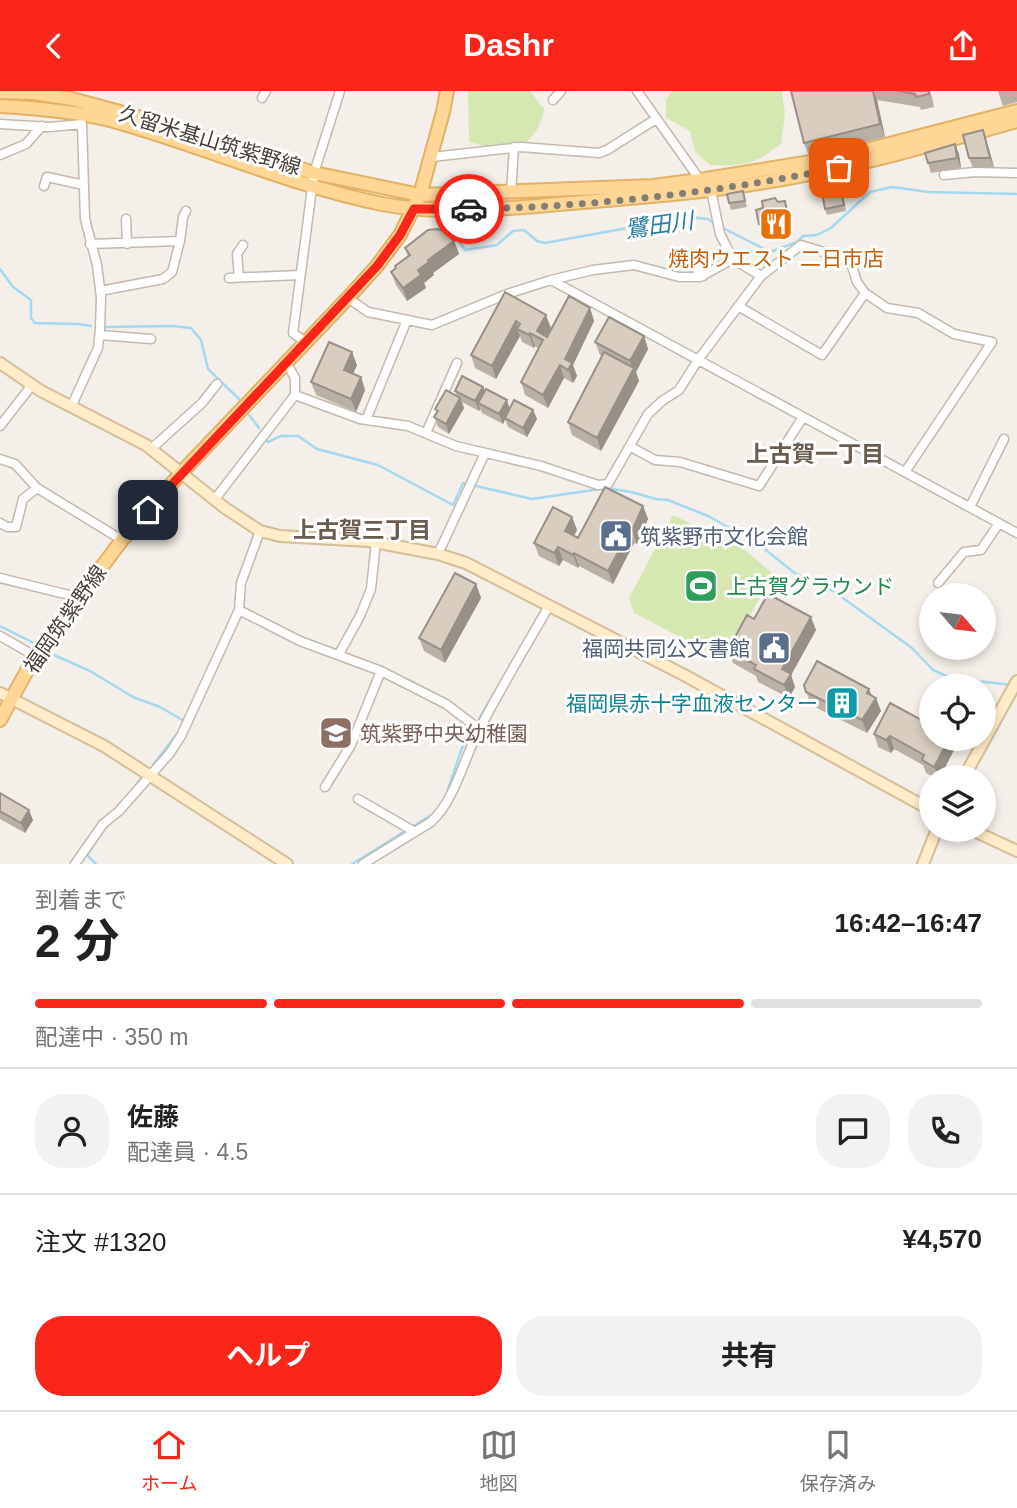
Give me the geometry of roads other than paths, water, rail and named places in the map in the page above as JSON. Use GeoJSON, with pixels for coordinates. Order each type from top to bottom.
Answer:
{"type":"FeatureCollection","features":[{"type":"Feature","properties":{"kind":"main road","name":"福岡筑紫野線"},"geometry":{"type":"LineString","coordinates":[[0,720],[6,696],[122,540],[181,473],[348,298],[400,235],[420,195],[447,91]]}},
{"type":"Feature","properties":{"kind":"main road","name":"久留米基山筑紫野線"},"geometry":{"type":"LineString","coordinates":[[0,92],[34,93],[72,99],[149,120],[380,204],[414,209],[543,205],[711,190],[839,168],[1017,121]]}},
{"type":"Feature","properties":{"kind":"main road","name":"久留米基山筑紫野線"},"geometry":{"type":"LineString","coordinates":[[0,106],[52,109],[109,120],[313,180],[420,195],[511,193],[700,180],[835,158],[1017,111]]}},
{"type":"Feature","properties":{"kind":"main road"},"geometry":{"type":"LineString","coordinates":[[0,114],[52,109]]}},
{"type":"Feature","properties":{"kind":"main road"},"geometry":{"type":"LineString","coordinates":[[0,363],[32,385],[151,449],[260,531],[280,536],[376,542],[438,554],[466,563],[919,804]]}},
{"type":"Feature","properties":{"kind":"main road"},"geometry":{"type":"LineString","coordinates":[[971,765],[1017,681]]}},
{"type":"Feature","properties":{"kind":"main road"},"geometry":{"type":"LineString","coordinates":[[6,696],[104,746],[287,864]]}},
{"type":"Feature","properties":{"kind":"main road"},"geometry":{"type":"LineString","coordinates":[[996,841],[1017,851]]}},
{"type":"Feature","properties":{"kind":"main road"},"geometry":{"type":"LineString","coordinates":[[923,864],[932,842]]}},
{"type":"Feature","properties":{"kind":"street"},"geometry":{"type":"LineString","coordinates":[[304,342],[293,333],[313,180],[340,91]]}},
{"type":"Feature","properties":{"kind":"street"},"geometry":{"type":"LineString","coordinates":[[553,100],[561,91]]}},
{"type":"Feature","properties":{"kind":"street"},"geometry":{"type":"LineString","coordinates":[[637,91],[700,180]]}},
{"type":"Feature","properties":{"kind":"street"},"geometry":{"type":"LineString","coordinates":[[432,157],[514,147],[599,153],[607,151],[656,118]]}},
{"type":"Feature","properties":{"kind":"street"},"geometry":{"type":"LineString","coordinates":[[0,124],[82,124],[85,219],[97,265],[100,335],[92,365],[72,405]]}},
{"type":"Feature","properties":{"kind":"street"},"geometry":{"type":"LineString","coordinates":[[0,155],[26,144],[42,126]]}},
{"type":"Feature","properties":{"kind":"street"},"geometry":{"type":"LineString","coordinates":[[511,193],[514,147]]}},
{"type":"Feature","properties":{"kind":"street"},"geometry":{"type":"LineString","coordinates":[[944,176],[1017,173]]}},
{"type":"Feature","properties":{"kind":"street"},"geometry":{"type":"LineString","coordinates":[[44,186],[47,177],[84,185]]}},
{"type":"Feature","properties":{"kind":"street"},"geometry":{"type":"LineString","coordinates":[[711,190],[720,234],[733,259],[761,276]]}},
{"type":"Feature","properties":{"kind":"street"},"geometry":{"type":"LineString","coordinates":[[100,291],[163,279],[172,272],[186,211]]}},
{"type":"Feature","properties":{"kind":"street"},"geometry":{"type":"LineString","coordinates":[[126,219],[127,244]]}},
{"type":"Feature","properties":{"kind":"street"},"geometry":{"type":"LineString","coordinates":[[90,244],[180,241]]}},
{"type":"Feature","properties":{"kind":"street"},"geometry":{"type":"LineString","coordinates":[[239,277],[237,254],[243,245]]}},
{"type":"Feature","properties":{"kind":"street"},"geometry":{"type":"LineString","coordinates":[[295,395],[366,420],[408,426],[456,446],[541,467],[598,485],[608,484],[648,414],[679,390],[761,276],[801,246],[843,258],[852,266],[857,282],[865,293],[887,308],[918,313],[954,334],[992,342],[905,473]]}},
{"type":"Feature","properties":{"kind":"street"},"geometry":{"type":"LineString","coordinates":[[680,253],[703,276]]}},
{"type":"Feature","properties":{"kind":"street"},"geometry":{"type":"LineString","coordinates":[[348,298],[368,312],[432,325],[507,294],[593,270],[634,265],[679,277],[703,276],[733,259]]}},
{"type":"Feature","properties":{"kind":"street"},"geometry":{"type":"LineString","coordinates":[[229,278],[300,275]]}},
{"type":"Feature","properties":{"kind":"street"},"geometry":{"type":"LineString","coordinates":[[551,280],[1017,533]]}},
{"type":"Feature","properties":{"kind":"street"},"geometry":{"type":"LineString","coordinates":[[738,306],[822,355],[865,293]]}},
{"type":"Feature","properties":{"kind":"street"},"geometry":{"type":"LineString","coordinates":[[366,420],[407,320]]}},
{"type":"Feature","properties":{"kind":"street"},"geometry":{"type":"LineString","coordinates":[[100,335],[151,339]]}},
{"type":"Feature","properties":{"kind":"street"},"geometry":{"type":"LineString","coordinates":[[215,499],[295,395],[295,378],[286,362]]}},
{"type":"Feature","properties":{"kind":"street"},"geometry":{"type":"LineString","coordinates":[[426,433],[457,363]]}},
{"type":"Feature","properties":{"kind":"street"},"geometry":{"type":"LineString","coordinates":[[151,449],[202,403],[217,384]]}},
{"type":"Feature","properties":{"kind":"street"},"geometry":{"type":"LineString","coordinates":[[0,426],[32,385]]}},
{"type":"Feature","properties":{"kind":"street"},"geometry":{"type":"LineString","coordinates":[[631,447],[655,460],[680,462],[759,486],[803,417]]}},
{"type":"Feature","properties":{"kind":"street"},"geometry":{"type":"LineString","coordinates":[[970,507],[1004,439]]}},
{"type":"Feature","properties":{"kind":"street"},"geometry":{"type":"LineString","coordinates":[[438,554],[485,453]]}},
{"type":"Feature","properties":{"kind":"street"},"geometry":{"type":"LineString","coordinates":[[0,459],[15,464],[37,488],[122,540]]}},
{"type":"Feature","properties":{"kind":"street"},"geometry":{"type":"LineString","coordinates":[[0,523],[7,527],[16,527],[23,499],[37,488]]}},
{"type":"Feature","properties":{"kind":"street"},"geometry":{"type":"LineString","coordinates":[[938,583],[964,552],[981,550],[999,523]]}},
{"type":"Feature","properties":{"kind":"street"},"geometry":{"type":"LineString","coordinates":[[75,864],[103,824],[170,753],[181,736],[239,610],[241,583],[260,531]]}},
{"type":"Feature","properties":{"kind":"street"},"geometry":{"type":"LineString","coordinates":[[339,654],[371,589],[376,542]]}},
{"type":"Feature","properties":{"kind":"street"},"geometry":{"type":"LineString","coordinates":[[0,578],[77,597]]}},
{"type":"Feature","properties":{"kind":"street"},"geometry":{"type":"LineString","coordinates":[[363,864],[431,822],[447,804],[479,729],[549,605]]}},
{"type":"Feature","properties":{"kind":"street"},"geometry":{"type":"LineString","coordinates":[[239,610],[300,641],[381,671],[446,704],[479,729]]}},
{"type":"Feature","properties":{"kind":"street"},"geometry":{"type":"LineString","coordinates":[[0,636],[35,656]]}},
{"type":"Feature","properties":{"kind":"street"},"geometry":{"type":"LineString","coordinates":[[325,787],[351,745],[381,671]]}},
{"type":"Feature","properties":{"kind":"street"},"geometry":{"type":"LineString","coordinates":[[358,799],[415,832]]}},
{"type":"Feature","properties":{"kind":"waterway","name":"鷺田川"},"geometry":{"type":"LineString","coordinates":[[721,227],[770,252],[797,242],[803,236],[817,235],[831,228],[870,192],[892,187],[929,192],[1017,194]]}},
{"type":"Feature","properties":{"kind":"waterway","name":"鷺田川"},"geometry":{"type":"LineString","coordinates":[[458,240],[465,250],[497,245],[513,231],[524,230],[537,241],[545,243],[688,217],[708,219],[715,224]]}},
{"type":"Feature","properties":{"kind":"waterway"},"geometry":{"type":"LineString","coordinates":[[0,269],[13,287],[31,300],[31,318],[35,323],[91,326]]}},
{"type":"Feature","properties":{"kind":"waterway"},"geometry":{"type":"LineString","coordinates":[[103,327],[191,328],[201,340],[208,369],[239,399]]}},
{"type":"Feature","properties":{"kind":"waterway"},"geometry":{"type":"LineString","coordinates":[[249,415],[259,428]]}},
{"type":"Feature","properties":{"kind":"waterway"},"geometry":{"type":"LineString","coordinates":[[264,439],[268,442],[281,436],[298,436],[317,449],[378,465],[453,505],[463,483],[532,499],[607,488],[668,500],[708,516],[757,543],[796,574],[836,593],[912,648],[933,670],[951,678],[1012,685]]}},
{"type":"Feature","properties":{"kind":"waterway"},"geometry":{"type":"LineString","coordinates":[[515,657],[541,611]]}},
{"type":"Feature","properties":{"kind":"waterway"},"geometry":{"type":"LineString","coordinates":[[0,626],[34,643]]}},
{"type":"Feature","properties":{"kind":"waterway"},"geometry":{"type":"LineString","coordinates":[[54,655],[184,721]]}},
{"type":"Feature","properties":{"kind":"waterway"},"geometry":{"type":"LineString","coordinates":[[479,719],[496,690]]}},
{"type":"Feature","properties":{"kind":"waterway"},"geometry":{"type":"LineString","coordinates":[[153,765],[180,730]]}},
{"type":"Feature","properties":{"kind":"waterway"},"geometry":{"type":"LineString","coordinates":[[445,798],[462,748],[471,733]]}},
{"type":"Feature","properties":{"kind":"waterway"},"geometry":{"type":"LineString","coordinates":[[127,797],[142,777]]}},
{"type":"Feature","properties":{"kind":"waterway"},"geometry":{"type":"LineString","coordinates":[[352,864],[433,814]]}},
{"type":"Feature","properties":{"kind":"waterway"},"geometry":{"type":"LineString","coordinates":[[96,864],[87,855],[107,825]]}},
{"type":"Feature","properties":{"kind":"place","name":"焼肉ウエスト 二日市店"},"geometry":{"type":"Point","coordinates":[776,224]}},
{"type":"Feature","properties":{"kind":"place","name":"筑紫野市文化会館"},"geometry":{"type":"Point","coordinates":[616,536]}},
{"type":"Feature","properties":{"kind":"place","name":"上古賀グラウンド"},"geometry":{"type":"Point","coordinates":[701,586]}},
{"type":"Feature","properties":{"kind":"place","name":"福岡共同公文書館"},"geometry":{"type":"Point","coordinates":[774,648]}},
{"type":"Feature","properties":{"kind":"place","name":"福岡県赤十字血液センター"},"geometry":{"type":"Point","coordinates":[842,703]}},
{"type":"Feature","properties":{"kind":"place","name":"筑紫野中央幼稚園"},"geometry":{"type":"Point","coordinates":[336,733]}},
{"type":"Feature","properties":{"kind":"district","name":"上古賀一丁目"},"geometry":{"type":"Point","coordinates":[815,454]}},
{"type":"Feature","properties":{"kind":"district","name":"上古賀三丁目"},"geometry":{"type":"Point","coordinates":[362,530]}}]}
